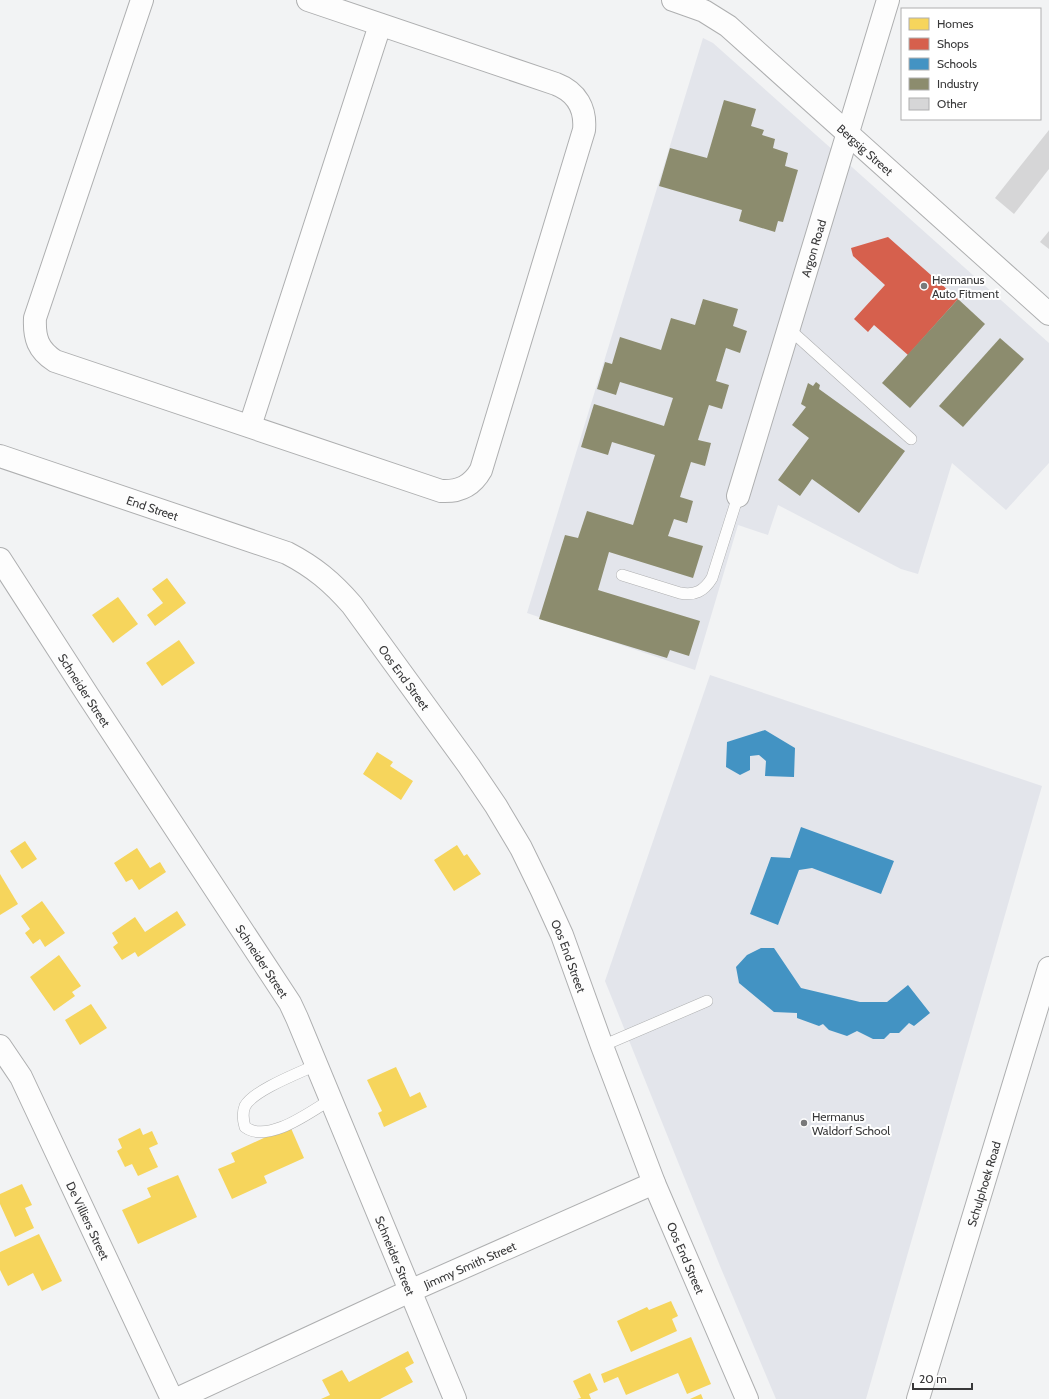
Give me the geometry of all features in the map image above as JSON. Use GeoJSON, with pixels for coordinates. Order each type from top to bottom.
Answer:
{"type":"FeatureCollection","features":[{"type":"Feature","properties":{"kind":"street"},"geometry":{"type":"LineString","coordinates":[[142,0],[35,318],[35,333],[41,349],[47,356],[55,361],[441,491],[459,490],[473,481],[481,470],[584,130],[584,114],[582,106],[572,92],[564,87],[308,0]]}},
{"type":"Feature","properties":{"kind":"street","name":"Argon Road"},"geometry":{"type":"LineString","coordinates":[[738,496],[888,0]]}},
{"type":"Feature","properties":{"kind":"street","name":"Bergsig Street"},"geometry":{"type":"LineString","coordinates":[[687,2],[728,26],[848,132],[1049,314]]}},
{"type":"Feature","properties":{"kind":"street"},"geometry":{"type":"LineString","coordinates":[[250,426],[380,24]]}},
{"type":"Feature","properties":{"kind":"street","name":"End Street"},"geometry":{"type":"LineString","coordinates":[[0,456],[268,546],[304,562]]}},
{"type":"Feature","properties":{"kind":"street","name":"Schneider Street"},"geometry":{"type":"LineString","coordinates":[[0,559],[89,698],[283,992],[297,1018],[455,1399]]}},
{"type":"Feature","properties":{"kind":"street","name":"Oos End Street"},"geometry":{"type":"LineString","coordinates":[[304,562],[322,574],[352,605],[469,766],[496,806],[521,848],[562,935],[654,1183],[747,1399]]}},
{"type":"Feature","properties":{"kind":"street","name":"Schulphoek Road"},"geometry":{"type":"LineString","coordinates":[[918,1399],[1049,968]]}},
{"type":"Feature","properties":{"kind":"street","name":"De Villiers Street"},"geometry":{"type":"LineString","coordinates":[[0,1046],[20,1077],[172,1399]]}},
{"type":"Feature","properties":{"kind":"street","name":"Jimmy Smith Street"},"geometry":{"type":"LineString","coordinates":[[177,1399],[410,1291],[654,1183]]}},
{"type":"Feature","properties":{"kind":"lane"},"geometry":{"type":"LineString","coordinates":[[788,328],[911,438]]}},
{"type":"Feature","properties":{"kind":"lane"},"geometry":{"type":"LineString","coordinates":[[622,575],[687,595],[700,592],[707,586],[712,578],[738,496]]}},
{"type":"Feature","properties":{"kind":"lane"},"geometry":{"type":"LineString","coordinates":[[602,1046],[707,1001]]}},
{"type":"Feature","properties":{"kind":"lane"},"geometry":{"type":"LineString","coordinates":[[316,1065],[278,1082],[250,1100],[245,1106],[243,1114],[245,1127],[255,1132],[270,1131],[291,1124],[330,1100]]}},
{"type":"Feature","properties":{"kind":"shaded area"},"geometry":{"type":"Polygon","coordinates":[[[703,38],[713,43],[1049,343],[1049,463],[1006,510],[952,463],[918,574],[901,569],[778,505],[768,535],[738,525],[695,670],[527,613],[703,38]]]}},
{"type":"Feature","properties":{"kind":"shaded area","name":"Hermanus Waldorf School"},"geometry":{"type":"Polygon","coordinates":[[[710,675],[1042,786],[866,1399],[776,1399],[720,1266],[605,981],[710,675]]]}},
{"type":"Feature","properties":{"kind":"building: Homes"},"geometry":{"type":"Polygon","coordinates":[[[167,578],[186,603],[155,626],[147,615],[163,603],[152,589],[167,578]]]}},
{"type":"Feature","properties":{"kind":"building: Homes"},"geometry":{"type":"Polygon","coordinates":[[[118,597],[138,624],[113,643],[92,615],[118,597]]]}},
{"type":"Feature","properties":{"kind":"building: Homes"},"geometry":{"type":"Polygon","coordinates":[[[179,640],[195,663],[162,686],[146,663],[179,640]]]}},
{"type":"Feature","properties":{"kind":"building: Homes"},"geometry":{"type":"Polygon","coordinates":[[[377,752],[393,762],[390,766],[413,781],[401,800],[363,774],[377,752]]]}},
{"type":"Feature","properties":{"kind":"building: Homes"},"geometry":{"type":"Polygon","coordinates":[[[25,841],[37,859],[22,869],[10,851],[25,841]]]}},
{"type":"Feature","properties":{"kind":"building: Homes"},"geometry":{"type":"Polygon","coordinates":[[[457,845],[464,856],[467,854],[481,874],[454,891],[434,860],[457,845]]]}},
{"type":"Feature","properties":{"kind":"building: Homes"},"geometry":{"type":"Polygon","coordinates":[[[137,848],[150,868],[160,862],[166,872],[139,890],[132,879],[126,882],[114,863],[137,848]]]}},
{"type":"Feature","properties":{"kind":"building: Homes"},"geometry":{"type":"Polygon","coordinates":[[[0,874],[18,904],[0,915],[0,874]]]}},
{"type":"Feature","properties":{"kind":"building: Homes"},"geometry":{"type":"Polygon","coordinates":[[[42,901],[65,933],[45,947],[40,939],[33,944],[25,933],[30,929],[21,916],[42,901]]]}},
{"type":"Feature","properties":{"kind":"building: Homes"},"geometry":{"type":"Polygon","coordinates":[[[177,911],[186,925],[138,957],[135,952],[122,960],[113,947],[118,943],[112,933],[135,917],[145,932],[177,911]]]}},
{"type":"Feature","properties":{"kind":"building: Homes"},"geometry":{"type":"Polygon","coordinates":[[[59,955],[81,986],[72,992],[75,996],[54,1011],[30,977],[59,955]]]}},
{"type":"Feature","properties":{"kind":"building: Homes"},"geometry":{"type":"Polygon","coordinates":[[[91,1004],[107,1028],[80,1045],[65,1020],[91,1004]]]}},
{"type":"Feature","properties":{"kind":"building: Homes"},"geometry":{"type":"Polygon","coordinates":[[[396,1067],[410,1097],[420,1092],[427,1107],[384,1127],[378,1113],[382,1111],[367,1080],[396,1067]]]}},
{"type":"Feature","properties":{"kind":"building: Homes"},"geometry":{"type":"Polygon","coordinates":[[[290,1126],[304,1158],[264,1176],[267,1183],[232,1199],[218,1169],[235,1162],[231,1153],[290,1126]]]}},
{"type":"Feature","properties":{"kind":"building: Homes"},"geometry":{"type":"Polygon","coordinates":[[[140,1128],[143,1135],[152,1131],[158,1144],[149,1148],[158,1167],[138,1176],[132,1164],[125,1167],[117,1151],[122,1148],[118,1139],[140,1128]]]}},
{"type":"Feature","properties":{"kind":"building: Homes"},"geometry":{"type":"Polygon","coordinates":[[[178,1175],[197,1217],[138,1244],[122,1210],[151,1197],[147,1188],[178,1175]]]}},
{"type":"Feature","properties":{"kind":"building: Homes"},"geometry":{"type":"Polygon","coordinates":[[[22,1184],[32,1205],[25,1208],[34,1228],[15,1237],[0,1204],[0,1194],[22,1184]]]}},
{"type":"Feature","properties":{"kind":"building: Homes"},"geometry":{"type":"Polygon","coordinates":[[[39,1234],[62,1281],[42,1291],[33,1273],[8,1286],[0,1270],[0,1252],[39,1234]]]}},
{"type":"Feature","properties":{"kind":"building: Homes"},"geometry":{"type":"Polygon","coordinates":[[[671,1301],[678,1316],[672,1319],[677,1331],[631,1352],[617,1321],[647,1307],[649,1310],[671,1301]]]}},
{"type":"Feature","properties":{"kind":"building: Homes"},"geometry":{"type":"Polygon","coordinates":[[[691,1337],[711,1384],[687,1394],[678,1373],[626,1395],[618,1377],[604,1383],[601,1374],[691,1337]]]}},
{"type":"Feature","properties":{"kind":"building: Homes"},"geometry":{"type":"Polygon","coordinates":[[[408,1351],[414,1363],[405,1368],[413,1382],[380,1399],[321,1399],[330,1395],[322,1380],[342,1370],[349,1382],[408,1351]]]}},
{"type":"Feature","properties":{"kind":"building: Homes"},"geometry":{"type":"Polygon","coordinates":[[[590,1373],[598,1390],[589,1394],[591,1399],[577,1399],[581,1398],[573,1381],[590,1373]]]}},
{"type":"Feature","properties":{"kind":"building: Homes"},"geometry":{"type":"Polygon","coordinates":[[[701,1394],[703,1399],[690,1399],[701,1394]]]}},
{"type":"Feature","properties":{"kind":"building: Shops"},"geometry":{"type":"Polygon","coordinates":[[[888,237],[958,299],[908,355],[874,325],[868,332],[854,319],[885,285],[853,256],[851,248],[888,237]]]}},
{"type":"Feature","properties":{"kind":"building: Schools"},"geometry":{"type":"Polygon","coordinates":[[[765,730],[795,748],[794,777],[765,776],[766,761],[759,755],[750,756],[750,770],[740,775],[726,767],[727,742],[765,730]]]}},
{"type":"Feature","properties":{"kind":"building: Schools"},"geometry":{"type":"Polygon","coordinates":[[[801,827],[894,861],[881,894],[812,868],[799,870],[778,925],[750,914],[771,857],[790,858],[801,827]]]}},
{"type":"Feature","properties":{"kind":"building: Schools"},"geometry":{"type":"Polygon","coordinates":[[[761,948],[774,948],[801,988],[860,1002],[887,1002],[908,985],[930,1013],[914,1026],[909,1023],[899,1033],[890,1033],[884,1039],[873,1039],[857,1031],[847,1036],[829,1030],[823,1024],[819,1026],[797,1018],[797,1013],[774,1012],[739,983],[736,967],[747,955],[761,948]]]}},
{"type":"Feature","properties":{"kind":"building: Industry"},"geometry":{"type":"Polygon","coordinates":[[[724,100],[756,109],[751,126],[764,130],[762,135],[775,139],[773,148],[788,153],[785,166],[798,170],[783,222],[778,221],[775,232],[739,221],[742,210],[659,186],[670,148],[707,158],[724,100]]]}},
{"type":"Feature","properties":{"kind":"building: Industry"},"geometry":{"type":"Polygon","coordinates":[[[703,299],[738,309],[733,326],[747,331],[740,353],[726,348],[716,381],[729,385],[722,409],[709,405],[698,440],[711,443],[705,466],[691,462],[680,497],[693,501],[687,523],[674,519],[668,536],[703,546],[693,578],[609,552],[598,590],[700,621],[689,656],[670,650],[667,658],[539,619],[565,535],[578,538],[587,511],[633,525],[655,455],[612,442],[608,455],[581,447],[594,404],[664,426],[673,398],[620,382],[616,395],[597,389],[605,362],[612,364],[620,337],[661,350],[671,318],[695,325],[703,299]]]}},
{"type":"Feature","properties":{"kind":"building: Industry"},"geometry":{"type":"Polygon","coordinates":[[[958,299],[985,324],[910,408],[882,383],[958,299]]]}},
{"type":"Feature","properties":{"kind":"building: Industry"},"geometry":{"type":"Polygon","coordinates":[[[1000,338],[1024,359],[963,427],[939,406],[1000,338]]]}},
{"type":"Feature","properties":{"kind":"building: Industry"},"geometry":{"type":"Polygon","coordinates":[[[816,382],[820,385],[819,389],[905,451],[859,513],[812,479],[800,496],[778,480],[809,438],[792,425],[806,407],[801,404],[808,383],[813,386],[816,382]]]}},
{"type":"Feature","properties":{"kind":"building: Other"},"geometry":{"type":"Polygon","coordinates":[[[1049,130],[1049,169],[1014,214],[995,198],[1049,130]]]}},
{"type":"Feature","properties":{"kind":"building: Other"},"geometry":{"type":"Polygon","coordinates":[[[1049,231],[1049,249],[1040,242],[1049,231]]]}},
{"type":"Feature","properties":{"kind":"place","name":"Hermanus Auto Fitment"},"geometry":{"type":"Point","coordinates":[924,286]}},
{"type":"Feature","properties":{"kind":"place","name":"Hermanus Waldorf School"},"geometry":{"type":"Point","coordinates":[804,1123]}}]}
